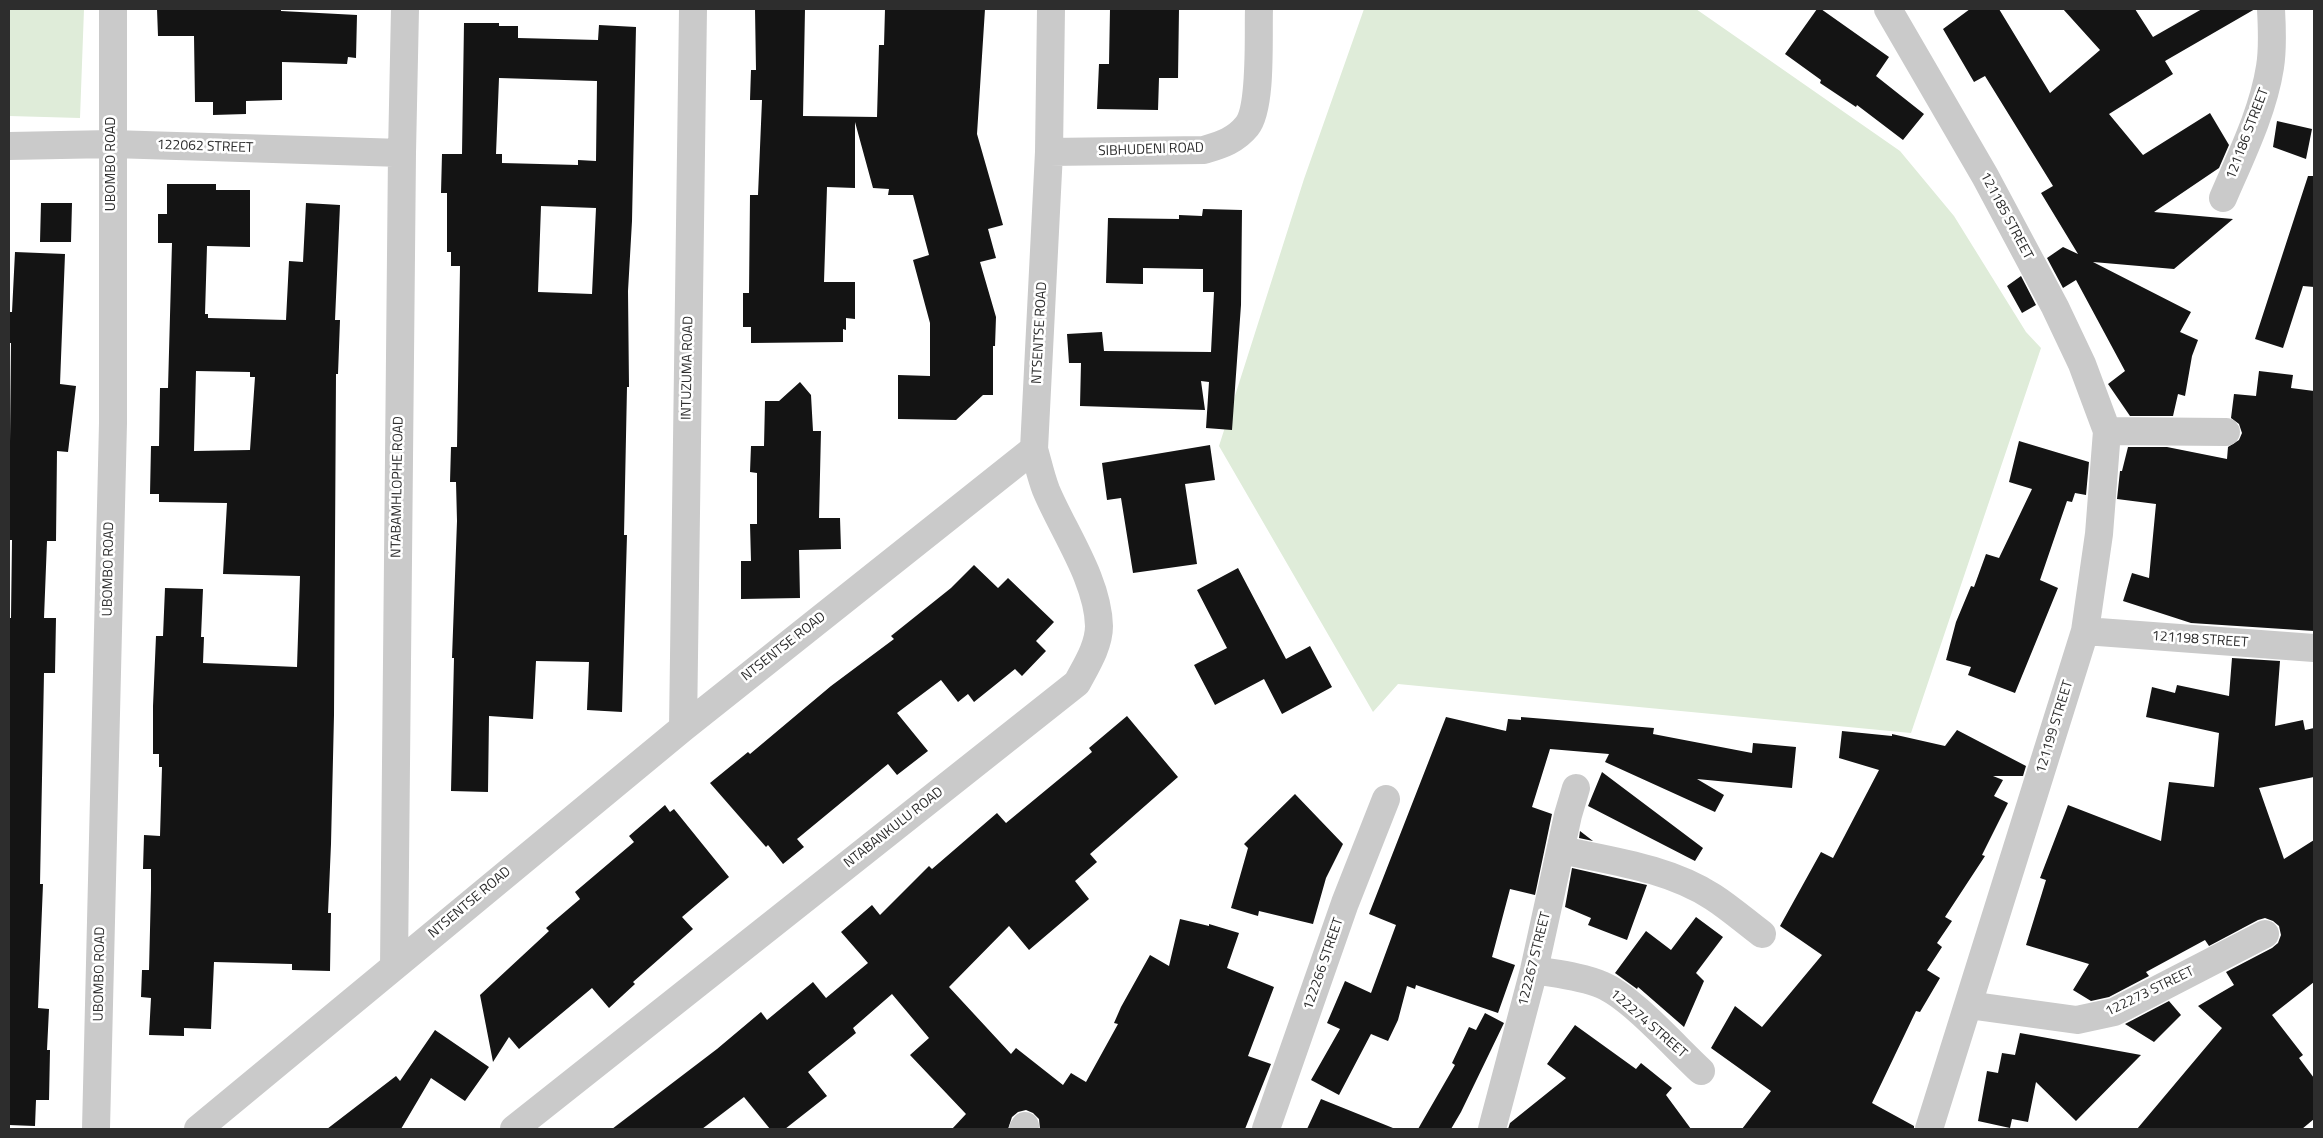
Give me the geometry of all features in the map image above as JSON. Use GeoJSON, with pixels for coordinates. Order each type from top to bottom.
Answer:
{"type":"FeatureCollection","features":[{"type":"Feature","properties":{"kind":"street","name":"UBOMBO ROAD"},"geometry":{"type":"LineString","coordinates":[[96,1129],[113,423],[113,9]]}},
{"type":"Feature","properties":{"kind":"street","name":"NTABAMHLOPHE ROAD"},"geometry":{"type":"LineString","coordinates":[[394,966],[402,153],[406,9]]}},
{"type":"Feature","properties":{"kind":"street","name":"INTUZUMA ROAD"},"geometry":{"type":"LineString","coordinates":[[683,728],[692,9]]}},
{"type":"Feature","properties":{"kind":"street","name":"NTSENTSE ROAD"},"geometry":{"type":"LineString","coordinates":[[198,1129],[683,728],[1034,449],[1049,152],[1051,9]]}},
{"type":"Feature","properties":{"kind":"street","name":"SIBHUDENI ROAD"},"geometry":{"type":"LineString","coordinates":[[1049,152],[1204,150],[1225,144],[1236,138],[1248,126],[1253,113],[1257,89],[1259,9]]}},
{"type":"Feature","properties":{"kind":"street","name":"121185 STREET"},"geometry":{"type":"LineString","coordinates":[[1888,9],[1985,176],[2055,307],[2082,364],[2107,432]]}},
{"type":"Feature","properties":{"kind":"street","name":"121186 STREET"},"geometry":{"type":"LineString","coordinates":[[2223,198],[2251,134],[2267,85],[2271,65],[2271,9]]}},
{"type":"Feature","properties":{"kind":"street","name":"122062 STREET"},"geometry":{"type":"LineString","coordinates":[[9,146],[112,144],[402,153]]}},
{"type":"Feature","properties":{"kind":"street"},"geometry":{"type":"LineString","coordinates":[[2107,432],[2226,432]]}},
{"type":"Feature","properties":{"kind":"street","name":"121199 STREET"},"geometry":{"type":"LineString","coordinates":[[1929,1129],[2085,631],[2099,534],[2107,432]]}},
{"type":"Feature","properties":{"kind":"street","name":"NTABANKULU ROAD"},"geometry":{"type":"LineString","coordinates":[[514,1129],[1077,683],[1092,655],[1099,626],[1095,603],[1086,574],[1046,489],[1034,449]]}},
{"type":"Feature","properties":{"kind":"street","name":"121198 STREET"},"geometry":{"type":"LineString","coordinates":[[2085,631],[2314,648]]}},
{"type":"Feature","properties":{"kind":"street","name":"122267 STREET"},"geometry":{"type":"LineString","coordinates":[[1492,1129],[1534,970],[1568,815],[1576,788]]}},
{"type":"Feature","properties":{"kind":"street","name":"122266 STREET"},"geometry":{"type":"LineString","coordinates":[[1266,1129],[1345,903],[1386,799]]}},
{"type":"Feature","properties":{"kind":"street"},"geometry":{"type":"LineString","coordinates":[[1561,850],[1644,867],[1682,882],[1713,897],[1762,934]]}},
{"type":"Feature","properties":{"kind":"street","name":"122273 STREET"},"geometry":{"type":"LineString","coordinates":[[1968,1005],[2077,1020],[2094,1017],[2114,1012],[2265,934]]}},
{"type":"Feature","properties":{"kind":"street","name":"122274 STREET"},"geometry":{"type":"LineString","coordinates":[[1534,970],[1586,980],[1612,990],[1701,1071]]}},
{"type":"Feature","properties":{"kind":"green space"},"geometry":{"type":"Polygon","coordinates":[[[9,9],[84,9],[80,118],[9,116],[9,9]]]}},
{"type":"Feature","properties":{"kind":"green space"},"geometry":{"type":"Polygon","coordinates":[[[1364,9],[1696,9],[1900,151],[1954,216],[2026,332],[2041,348],[1911,733],[1398,684],[1373,712],[1219,446],[1304,179],[1364,9]]]}},
{"type":"Feature","properties":{"kind":"building"},"geometry":{"type":"Polygon","coordinates":[[[157,9],[281,9],[281,11],[357,15],[356,58],[348,57],[347,64],[282,62],[282,100],[246,101],[246,114],[213,115],[213,102],[195,102],[194,36],[158,36],[157,9]]]}},
{"type":"Feature","properties":{"kind":"building"},"geometry":{"type":"Polygon","coordinates":[[[755,9],[805,9],[803,116],[877,117],[879,45],[884,45],[885,9],[985,9],[977,134],[1003,225],[988,229],[996,258],[980,262],[996,317],[995,346],[993,346],[993,395],[983,395],[956,420],[898,419],[898,375],[930,376],[930,323],[913,260],[929,255],[913,195],[888,195],[889,189],[873,188],[855,122],[855,188],[827,187],[824,282],[855,282],[855,319],[846,318],[846,330],[843,329],[843,342],[751,343],[751,327],[743,327],[743,293],[749,293],[750,195],[758,195],[762,100],[750,100],[751,70],[756,70],[755,9]]]}},
{"type":"Feature","properties":{"kind":"building"},"geometry":{"type":"Polygon","coordinates":[[[1110,9],[1179,9],[1178,78],[1159,78],[1158,110],[1097,109],[1099,64],[1109,64],[1110,9]]]}},
{"type":"Feature","properties":{"kind":"building"},"geometry":{"type":"Polygon","coordinates":[[[1817,9],[1821,9],[1889,57],[1876,76],[1924,114],[1903,140],[1857,105],[1856,107],[1820,83],[1821,80],[1785,54],[1817,9]]]}},
{"type":"Feature","properties":{"kind":"building"},"geometry":{"type":"Polygon","coordinates":[[[1970,9],[1999,9],[2050,93],[2100,50],[2063,9],[2135,9],[2153,37],[2202,9],[2255,9],[2165,61],[2173,74],[2109,114],[2143,155],[2210,113],[2229,145],[2219,168],[2154,212],[2233,219],[2174,269],[2093,262],[2191,312],[2180,332],[2198,340],[2192,356],[2185,396],[2178,394],[2173,416],[2130,416],[2108,384],[2125,371],[2076,280],[2063,288],[2047,258],[2063,247],[2078,254],[2041,193],[2053,186],[1985,76],[1974,82],[1943,29],[1970,9]]]}},
{"type":"Feature","properties":{"kind":"building"},"geometry":{"type":"Polygon","coordinates":[[[464,23],[499,23],[499,26],[518,26],[518,38],[598,40],[599,25],[636,27],[632,221],[628,291],[629,387],[627,387],[624,535],[627,535],[622,712],[587,710],[589,662],[536,661],[533,719],[489,716],[488,792],[451,791],[454,658],[452,658],[457,521],[456,482],[450,482],[451,447],[457,447],[460,266],[451,266],[451,252],[447,252],[447,193],[441,193],[442,154],[462,154],[464,23]],[[499,78],[496,154],[502,154],[502,163],[578,165],[578,160],[596,161],[597,81],[499,78]],[[541,206],[538,292],[592,294],[596,208],[541,206]]]}},
{"type":"Feature","properties":{"kind":"building"},"geometry":{"type":"Polygon","coordinates":[[[2277,121],[2312,129],[2306,159],[2273,147],[2277,121]]]}},
{"type":"Feature","properties":{"kind":"building"},"geometry":{"type":"Polygon","coordinates":[[[2308,176],[2314,176],[2314,287],[2303,286],[2283,348],[2255,339],[2308,176]]]}},
{"type":"Feature","properties":{"kind":"building"},"geometry":{"type":"Polygon","coordinates":[[[167,184],[216,184],[216,190],[250,190],[250,247],[207,246],[205,314],[208,314],[208,318],[286,320],[289,261],[303,262],[306,203],[340,205],[335,320],[340,320],[338,374],[336,374],[334,715],[328,913],[331,913],[330,971],[292,970],[292,964],[214,962],[211,1029],[184,1028],[184,1036],[149,1035],[151,998],[141,997],[142,970],[149,970],[151,889],[151,869],[143,869],[144,835],[160,836],[162,767],[159,767],[159,754],[153,754],[153,706],[156,636],[163,636],[165,588],[203,589],[201,637],[204,637],[203,663],[297,667],[300,576],[223,574],[227,503],[159,502],[159,494],[150,494],[151,446],[159,446],[160,388],[168,388],[172,243],[158,243],[158,214],[167,214],[167,184]],[[196,371],[194,451],[250,450],[255,377],[250,377],[250,372],[196,371]]]}},
{"type":"Feature","properties":{"kind":"building"},"geometry":{"type":"Polygon","coordinates":[[[41,203],[72,203],[71,242],[40,242],[41,203]]]}},
{"type":"Feature","properties":{"kind":"building"},"geometry":{"type":"Polygon","coordinates":[[[1203,209],[1242,210],[1241,305],[1232,430],[1206,428],[1209,382],[1201,381],[1205,410],[1080,406],[1081,363],[1069,363],[1067,334],[1102,332],[1104,351],[1211,352],[1214,292],[1203,292],[1203,269],[1143,268],[1143,284],[1106,283],[1108,218],[1179,219],[1179,215],[1202,216],[1203,209]]]}},
{"type":"Feature","properties":{"kind":"building"},"geometry":{"type":"Polygon","coordinates":[[[15,252],[65,254],[60,384],[76,386],[68,452],[57,451],[56,541],[47,541],[44,618],[56,618],[55,673],[44,673],[40,884],[43,884],[38,1008],[49,1009],[47,1050],[50,1050],[49,1100],[36,1100],[35,1126],[9,1125],[9,618],[11,618],[12,540],[9,540],[11,343],[9,343],[9,312],[12,312],[15,252]]]}},
{"type":"Feature","properties":{"kind":"building"},"geometry":{"type":"Polygon","coordinates":[[[2021,276],[2036,305],[2022,313],[2007,286],[2021,276]]]}},
{"type":"Feature","properties":{"kind":"building"},"geometry":{"type":"Polygon","coordinates":[[[2259,371],[2293,375],[2291,388],[2314,391],[2314,631],[2191,623],[2123,601],[2132,573],[2149,578],[2156,504],[2117,499],[2120,471],[2122,471],[2128,447],[2167,447],[2227,459],[2228,447],[2239,440],[2242,433],[2239,424],[2231,418],[2234,394],[2256,396],[2259,371]]]}},
{"type":"Feature","properties":{"kind":"building"},"geometry":{"type":"Polygon","coordinates":[[[800,382],[811,395],[813,431],[821,431],[819,518],[840,518],[841,549],[799,550],[800,598],[741,599],[741,561],[751,561],[750,524],[757,524],[757,473],[750,472],[751,446],[764,446],[765,401],[779,401],[800,382]]]}},
{"type":"Feature","properties":{"kind":"building"},"geometry":{"type":"Polygon","coordinates":[[[2019,441],[2089,462],[2086,495],[2075,493],[2072,502],[2067,501],[2040,580],[2058,588],[2015,693],[1968,675],[1971,667],[1946,660],[1956,622],[1971,586],[1974,587],[1986,554],[1999,558],[2032,489],[2009,482],[2019,441]]]}},
{"type":"Feature","properties":{"kind":"building"},"geometry":{"type":"Polygon","coordinates":[[[1210,445],[1215,480],[1185,484],[1197,564],[1133,573],[1121,498],[1107,500],[1102,463],[1210,445]]]}},
{"type":"Feature","properties":{"kind":"building"},"geometry":{"type":"Polygon","coordinates":[[[974,565],[998,588],[1008,578],[1054,622],[1036,641],[1046,651],[1022,676],[1015,669],[974,702],[968,694],[958,702],[941,680],[897,713],[928,751],[897,775],[888,764],[797,839],[804,847],[783,864],[768,845],[766,847],[710,783],[748,752],[750,754],[831,686],[894,639],[891,636],[951,588],[974,565]]]}},
{"type":"Feature","properties":{"kind":"building"},"geometry":{"type":"Polygon","coordinates":[[[1238,568],[1286,659],[1310,646],[1332,687],[1282,714],[1264,679],[1215,705],[1194,665],[1227,648],[1197,590],[1238,568]]]}},
{"type":"Feature","properties":{"kind":"building"},"geometry":{"type":"Polygon","coordinates":[[[2232,658],[2280,661],[2275,726],[2303,720],[2305,730],[2314,728],[2314,777],[2259,788],[2284,859],[2314,840],[2314,982],[2272,1015],[2303,1055],[2299,1058],[2314,1078],[2314,1119],[2302,1129],[2137,1129],[2222,1028],[2198,1006],[2234,985],[2226,972],[2278,943],[2281,935],[2279,926],[2265,918],[2209,946],[2205,940],[2146,972],[2149,976],[2109,997],[2091,1001],[2073,990],[2089,964],[2026,945],[2046,880],[2040,878],[2068,805],[2161,841],[2169,782],[2214,787],[2219,733],[2146,717],[2152,687],[2175,693],[2177,685],[2229,696],[2232,658]]]}},
{"type":"Feature","properties":{"kind":"building"},"geometry":{"type":"Polygon","coordinates":[[[1127,716],[1178,777],[1090,854],[1097,862],[1075,881],[1089,899],[1029,950],[1009,926],[949,987],[1011,1054],[1016,1048],[1063,1085],[1071,1073],[1086,1082],[1118,1024],[1114,1023],[1121,1007],[1150,955],[1169,966],[1180,919],[1209,926],[1209,924],[1239,933],[1227,968],[1274,987],[1248,1056],[1271,1064],[1245,1129],[1040,1129],[1039,1119],[1033,1113],[1026,1110],[1018,1112],[1012,1117],[1008,1129],[952,1129],[966,1114],[910,1055],[929,1038],[892,994],[853,1028],[856,1033],[808,1072],[827,1096],[785,1129],[770,1129],[744,1097],[702,1129],[612,1129],[717,1049],[761,1012],[767,1020],[813,982],[826,998],[868,963],[841,932],[872,905],[880,915],[929,866],[932,869],[997,813],[1006,823],[1092,752],[1089,748],[1127,716]]]}},
{"type":"Feature","properties":{"kind":"building"},"geometry":{"type":"Polygon","coordinates":[[[1446,717],[1506,731],[1508,719],[1521,720],[1521,717],[1654,728],[1653,734],[1752,753],[1753,743],[1796,747],[1792,788],[1697,779],[1724,795],[1715,812],[1605,762],[1609,754],[1550,749],[1532,807],[1552,814],[1535,895],[1510,889],[1492,957],[1515,965],[1498,1013],[1416,985],[1415,989],[1407,986],[1398,1020],[1388,1041],[1371,1034],[1339,1095],[1311,1080],[1340,1029],[1327,1023],[1345,981],[1371,993],[1396,925],[1369,914],[1446,717]]]}},
{"type":"Feature","properties":{"kind":"building"},"geometry":{"type":"Polygon","coordinates":[[[1957,730],[2026,766],[2023,776],[1993,776],[2003,780],[1994,796],[2008,803],[1982,855],[1985,856],[1945,917],[1952,921],[1937,943],[1942,947],[1927,970],[1940,978],[1920,1012],[1916,1011],[1872,1103],[1914,1126],[1914,1129],[1742,1129],[1771,1091],[1711,1048],[1735,1006],[1762,1027],[1822,955],[1780,926],[1821,852],[1833,858],[1879,770],[1839,758],[1842,731],[1892,736],[1892,734],[1945,746],[1957,730]]]}},
{"type":"Feature","properties":{"kind":"building"},"geometry":{"type":"Polygon","coordinates":[[[1602,772],[1703,848],[1695,861],[1588,806],[1602,772]]]}},
{"type":"Feature","properties":{"kind":"building"},"geometry":{"type":"Polygon","coordinates":[[[1295,794],[1343,844],[1326,878],[1313,924],[1259,911],[1258,916],[1231,908],[1248,848],[1244,844],[1295,794]]]}},
{"type":"Feature","properties":{"kind":"building"},"geometry":{"type":"Polygon","coordinates":[[[665,805],[670,812],[674,809],[729,877],[682,917],[693,929],[633,982],[635,984],[609,1008],[592,988],[519,1049],[509,1037],[493,1062],[480,995],[549,931],[546,928],[580,899],[575,892],[634,842],[629,836],[665,805]]]}},
{"type":"Feature","properties":{"kind":"building"},"geometry":{"type":"Polygon","coordinates":[[[1580,831],[1593,841],[1579,838],[1580,831]]]}},
{"type":"Feature","properties":{"kind":"building"},"geometry":{"type":"Polygon","coordinates":[[[1572,868],[1647,885],[1627,940],[1588,925],[1591,918],[1565,907],[1572,868]]]}},
{"type":"Feature","properties":{"kind":"building"},"geometry":{"type":"Polygon","coordinates":[[[1696,917],[1723,937],[1696,973],[1704,981],[1684,1027],[1638,987],[1637,989],[1615,973],[1646,931],[1671,950],[1696,917]]]}},
{"type":"Feature","properties":{"kind":"building"},"geometry":{"type":"Polygon","coordinates":[[[2169,1001],[2181,1015],[2154,1042],[2125,1024],[2169,1001]]]}},
{"type":"Feature","properties":{"kind":"building"},"geometry":{"type":"Polygon","coordinates":[[[1485,1013],[1504,1023],[1461,1112],[1451,1129],[1418,1129],[1455,1065],[1452,1063],[1469,1027],[1476,1030],[1485,1013]]]}},
{"type":"Feature","properties":{"kind":"building"},"geometry":{"type":"Polygon","coordinates":[[[1575,1025],[1636,1069],[1641,1063],[1672,1088],[1666,1095],[1691,1129],[1508,1129],[1510,1123],[1566,1078],[1547,1064],[1575,1025]]]}},
{"type":"Feature","properties":{"kind":"building"},"geometry":{"type":"Polygon","coordinates":[[[435,1030],[489,1067],[465,1101],[431,1078],[401,1129],[327,1129],[396,1076],[400,1081],[435,1030]]]}},
{"type":"Feature","properties":{"kind":"building"},"geometry":{"type":"Polygon","coordinates":[[[2020,1033],[2141,1055],[2076,1121],[2036,1082],[2028,1122],[2012,1119],[2010,1128],[1978,1121],[1987,1071],[1998,1073],[2002,1053],[2015,1055],[2020,1033]]]}},
{"type":"Feature","properties":{"kind":"building"},"geometry":{"type":"Polygon","coordinates":[[[1321,1099],[1393,1128],[1393,1129],[1307,1129],[1321,1099]]]}}]}
